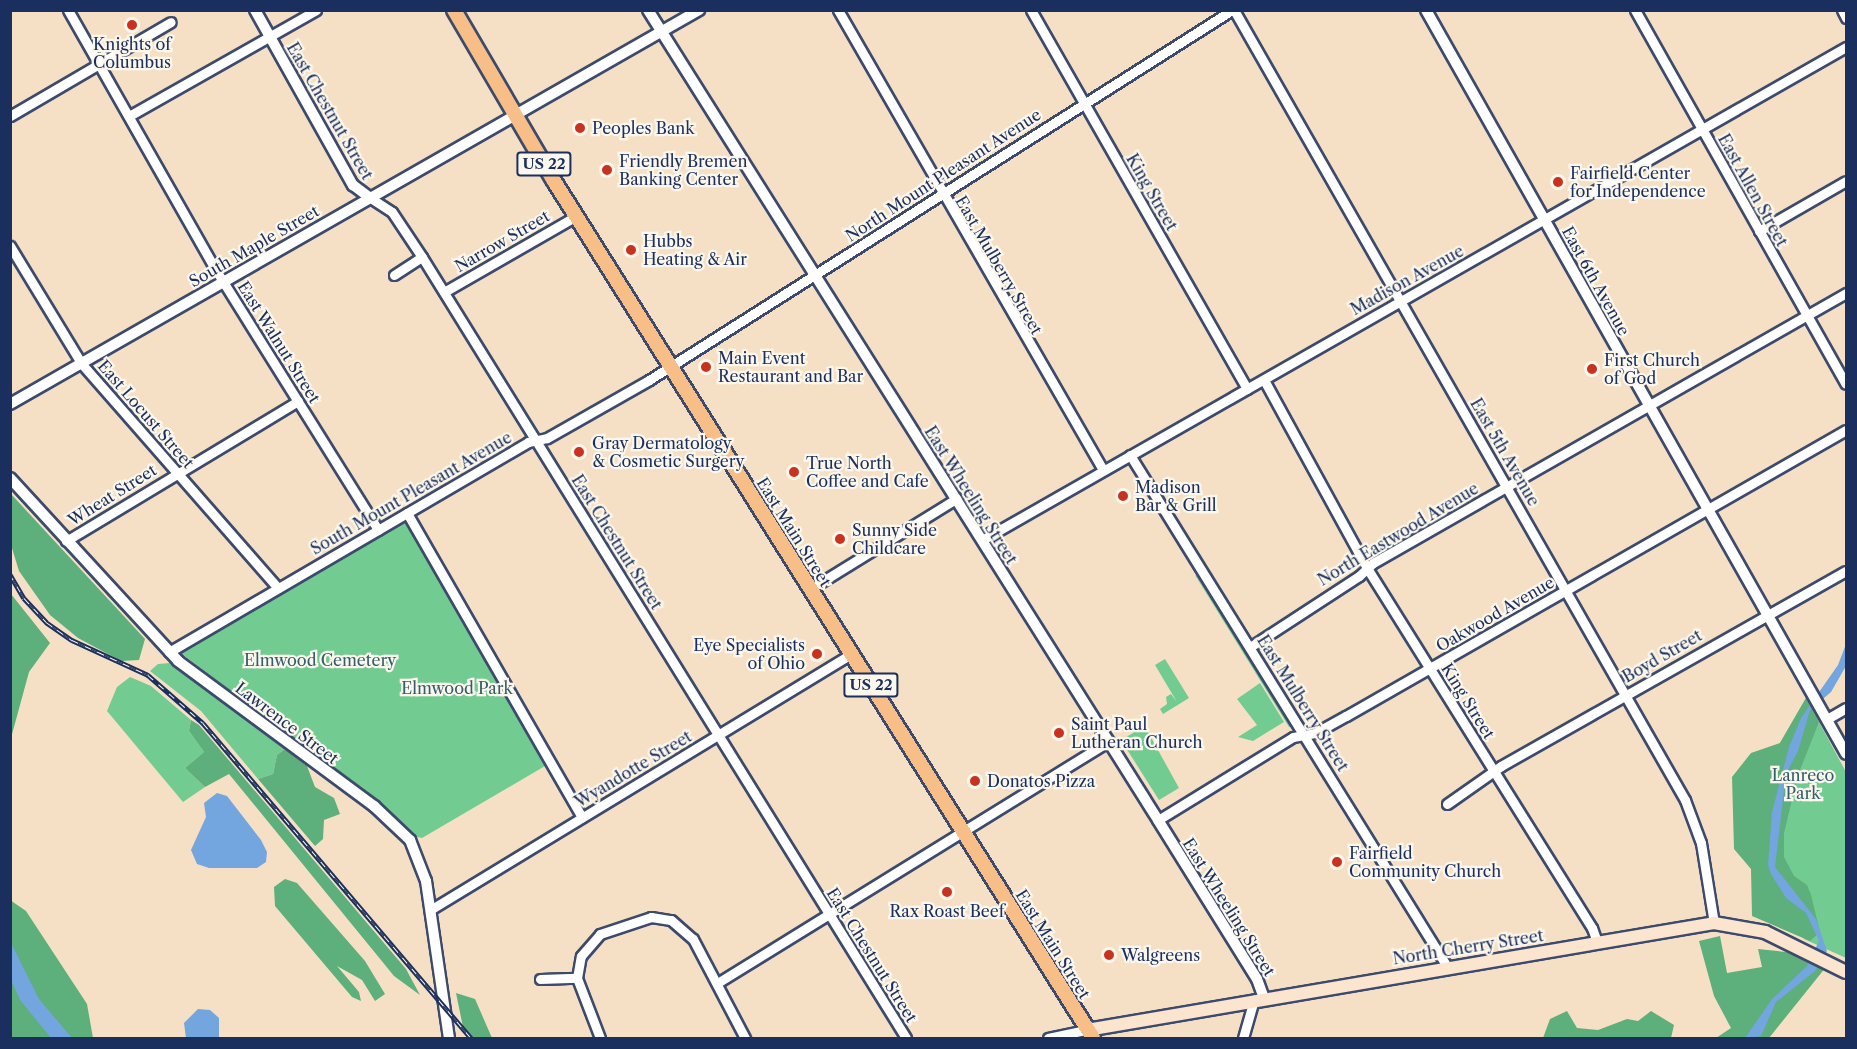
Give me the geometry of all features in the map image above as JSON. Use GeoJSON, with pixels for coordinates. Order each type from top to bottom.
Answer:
{"type":"FeatureCollection","features":[{"type":"Feature","properties":{"kind":"main road","name":"East Main Street"},"geometry":{"type":"LineString","coordinates":[[454,10],[514,117],[1090,1034]]}},
{"type":"Feature","properties":{"kind":"main road","name":"North Cherry Street"},"geometry":{"type":"LineString","coordinates":[[1090,1034],[1259,999],[1714,923],[1754,928],[1846,972]]}},
{"type":"Feature","properties":{"kind":"street","name":"East Walnut Street"},"geometry":{"type":"LineString","coordinates":[[68,10],[223,281],[378,530]]}},
{"type":"Feature","properties":{"kind":"street","name":"East Chestnut Street"},"geometry":{"type":"LineString","coordinates":[[255,10],[353,185],[392,212],[422,256],[906,1038]]}},
{"type":"Feature","properties":{"kind":"street"},"geometry":{"type":"LineString","coordinates":[[129,116],[315,10]]}},
{"type":"Feature","properties":{"kind":"street","name":"East Wheeling Street"},"geometry":{"type":"LineString","coordinates":[[648,10],[813,276],[982,540],[1257,979],[1259,999]]}},
{"type":"Feature","properties":{"kind":"street","name":"South Maple Street"},"geometry":{"type":"LineString","coordinates":[[10,404],[699,10]]}},
{"type":"Feature","properties":{"kind":"street","name":"East Mulberry Street"},"geometry":{"type":"LineString","coordinates":[[838,10],[940,194],[1103,470]]}},
{"type":"Feature","properties":{"kind":"street","name":"King Street"},"geometry":{"type":"LineString","coordinates":[[1031,10],[1247,389]]}},
{"type":"Feature","properties":{"kind":"street","name":"North Mount Pleasant Avenue"},"geometry":{"type":"LineString","coordinates":[[671,366],[1233,10]]}},
{"type":"Feature","properties":{"kind":"street","name":"East 5th Avenue"},"geometry":{"type":"LineString","coordinates":[[1233,10],[1567,590],[1695,821],[1706,865],[1714,923]]}},
{"type":"Feature","properties":{"kind":"street","name":"East 6th Avenue"},"geometry":{"type":"LineString","coordinates":[[1426,10],[1846,754]]}},
{"type":"Feature","properties":{"kind":"street","name":"East Allen Street"},"geometry":{"type":"LineString","coordinates":[[1635,10],[1846,384]]}},
{"type":"Feature","properties":{"kind":"street"},"geometry":{"type":"LineString","coordinates":[[1842,10],[1846,18]]}},
{"type":"Feature","properties":{"kind":"street"},"geometry":{"type":"LineString","coordinates":[[10,116],[171,22]]}},
{"type":"Feature","properties":{"kind":"street","name":"Madison Avenue"},"geometry":{"type":"LineString","coordinates":[[982,540],[1846,47]]}},
{"type":"Feature","properties":{"kind":"street"},"geometry":{"type":"LineString","coordinates":[[1759,231],[1846,181]]}},
{"type":"Feature","properties":{"kind":"street","name":"Narrow Street"},"geometry":{"type":"LineString","coordinates":[[444,292],[576,216]]}},
{"type":"Feature","properties":{"kind":"street","name":"East Locust Street"},"geometry":{"type":"LineString","coordinates":[[10,246],[81,363],[278,588]]}},
{"type":"Feature","properties":{"kind":"street"},"geometry":{"type":"LineString","coordinates":[[394,275],[422,256]]}},
{"type":"Feature","properties":{"kind":"street","name":"North Eastwood Avenue"},"geometry":{"type":"LineString","coordinates":[[1250,647],[1367,568],[1846,293]]}},
{"type":"Feature","properties":{"kind":"street","name":"South Mount Pleasant Avenue"},"geometry":{"type":"LineString","coordinates":[[170,652],[528,442],[538,441],[671,366]]}},
{"type":"Feature","properties":{"kind":"street","name":"King Street"},"geometry":{"type":"LineString","coordinates":[[1264,380],[1367,568],[1592,928],[1597,942]]}},
{"type":"Feature","properties":{"kind":"street","name":"Wheat Street"},"geometry":{"type":"LineString","coordinates":[[66,541],[298,400]]}},
{"type":"Feature","properties":{"kind":"street","name":"Oakwood Avenue"},"geometry":{"type":"LineString","coordinates":[[1158,820],[1293,737],[1315,733],[1846,430]]}},
{"type":"Feature","properties":{"kind":"street","name":"East Mulberry Street"},"geometry":{"type":"LineString","coordinates":[[1130,455],[1448,968]]}},
{"type":"Feature","properties":{"kind":"street","name":"Lawrence Street"},"geometry":{"type":"LineString","coordinates":[[10,478],[170,652],[393,822],[416,851],[430,910],[449,1038]]}},
{"type":"Feature","properties":{"kind":"street"},"geometry":{"type":"LineString","coordinates":[[810,589],[956,499]]}},
{"type":"Feature","properties":{"kind":"street"},"geometry":{"type":"LineString","coordinates":[[407,513],[582,817]]}},
{"type":"Feature","properties":{"kind":"street","name":"Boyd Street"},"geometry":{"type":"LineString","coordinates":[[1447,804],[1626,694],[1846,571]]}},
{"type":"Feature","properties":{"kind":"street","name":"Wyandotte Street"},"geometry":{"type":"LineString","coordinates":[[430,910],[851,654]]}},
{"type":"Feature","properties":{"kind":"street"},"geometry":{"type":"LineString","coordinates":[[1825,715],[1846,708]]}},
{"type":"Feature","properties":{"kind":"street"},"geometry":{"type":"LineString","coordinates":[[718,982],[1108,742]]}},
{"type":"Feature","properties":{"kind":"street"},"geometry":{"type":"LineString","coordinates":[[600,1038],[577,978],[581,957],[593,939],[651,917],[671,920],[687,932],[718,982],[745,1038]]}},
{"type":"Feature","properties":{"kind":"street"},"geometry":{"type":"LineString","coordinates":[[540,979],[577,978]]}},
{"type":"Feature","properties":{"kind":"street"},"geometry":{"type":"LineString","coordinates":[[1243,1038],[1259,999]]}},
{"type":"Feature","properties":{"kind":"street"},"geometry":{"type":"LineString","coordinates":[[1048,1038],[1090,1034]]}},
{"type":"Feature","properties":{"kind":"green space"},"geometry":{"type":"Polygon","coordinates":[[[11,494],[145,639],[139,660],[121,661],[78,638],[50,615],[19,571],[11,545],[11,494]]]}},
{"type":"Feature","properties":{"kind":"green space","name":"Elmwood Cemetery"},"geometry":{"type":"Polygon","coordinates":[[[402,522],[406,524],[545,766],[422,838],[413,836],[399,820],[181,653],[182,648],[402,522]]]}},
{"type":"Feature","properties":{"kind":"green space"},"geometry":{"type":"Polygon","coordinates":[[[1195,575],[1198,576],[1292,727],[1289,727],[1195,575]]]}},
{"type":"Feature","properties":{"kind":"green space"},"geometry":{"type":"Polygon","coordinates":[[[11,594],[50,643],[29,672],[11,738],[11,594]]]}},
{"type":"Feature","properties":{"kind":"green space"},"geometry":{"type":"Polygon","coordinates":[[[1165,659],[1189,698],[1163,714],[1160,709],[1167,704],[1166,697],[1171,694],[1177,702],[1155,665],[1165,659]]]}},
{"type":"Feature","properties":{"kind":"green space"},"geometry":{"type":"Polygon","coordinates":[[[170,663],[282,744],[285,749],[277,755],[273,774],[258,779],[201,711],[150,671],[158,664],[170,663]]]}},
{"type":"Feature","properties":{"kind":"green space"},"geometry":{"type":"Polygon","coordinates":[[[130,677],[151,686],[191,720],[189,731],[204,752],[185,768],[205,787],[183,802],[107,711],[117,687],[130,677]]]}},
{"type":"Feature","properties":{"kind":"green space"},"geometry":{"type":"Polygon","coordinates":[[[1260,683],[1284,722],[1253,741],[1238,737],[1257,725],[1237,699],[1260,683]]]}},
{"type":"Feature","properties":{"kind":"green space","name":"Lanreco Park"},"geometry":{"type":"Polygon","coordinates":[[[1806,698],[1846,772],[1846,958],[1804,939],[1767,866],[1780,743],[1806,698]]]}},
{"type":"Feature","properties":{"kind":"green space"},"geometry":{"type":"Polygon","coordinates":[[[1806,698],[1819,722],[1798,775],[1784,833],[1784,857],[1794,876],[1807,885],[1811,895],[1820,932],[1810,941],[1752,916],[1751,869],[1734,849],[1732,777],[1751,753],[1780,743],[1806,698]]]}},
{"type":"Feature","properties":{"kind":"green space"},"geometry":{"type":"Polygon","coordinates":[[[191,720],[199,725],[406,969],[420,995],[394,976],[229,774],[205,787],[185,768],[204,752],[189,731],[191,720]]]}},
{"type":"Feature","properties":{"kind":"green space"},"geometry":{"type":"Polygon","coordinates":[[[1140,729],[1148,732],[1179,788],[1159,800],[1121,740],[1140,729]]]}},
{"type":"Feature","properties":{"kind":"green space"},"geometry":{"type":"Polygon","coordinates":[[[285,749],[307,766],[315,787],[334,798],[340,814],[324,820],[323,839],[315,846],[258,779],[273,774],[277,755],[285,749]]]}},
{"type":"Feature","properties":{"kind":"green space"},"geometry":{"type":"Polygon","coordinates":[[[285,879],[297,883],[365,961],[385,994],[375,1001],[362,980],[337,966],[359,992],[361,1001],[352,997],[275,906],[274,887],[285,879]]]}},
{"type":"Feature","properties":{"kind":"green space"},"geometry":{"type":"Polygon","coordinates":[[[10,900],[26,911],[87,1004],[93,1038],[11,1038],[10,900]]]}},
{"type":"Feature","properties":{"kind":"green space"},"geometry":{"type":"Polygon","coordinates":[[[1720,936],[1727,973],[1762,967],[1758,949],[1786,952],[1826,967],[1769,1038],[1716,1038],[1731,1028],[1714,996],[1699,941],[1720,936]]]}},
{"type":"Feature","properties":{"kind":"green space"},"geometry":{"type":"Polygon","coordinates":[[[456,993],[475,999],[492,1038],[473,1038],[463,1027],[456,993]]]}},
{"type":"Feature","properties":{"kind":"green space"},"geometry":{"type":"Polygon","coordinates":[[[1567,1011],[1577,1028],[1598,1030],[1627,1019],[1638,1021],[1651,1011],[1674,1025],[1671,1038],[1543,1038],[1550,1019],[1567,1011]]]}},
{"type":"Feature","properties":{"kind":"water"},"geometry":{"type":"Polygon","coordinates":[[[1846,644],[1846,666],[1831,692],[1810,710],[1798,751],[1786,774],[1775,867],[1816,919],[1827,951],[1815,971],[1776,1002],[1761,1036],[1745,1038],[1772,999],[1807,966],[1819,941],[1806,913],[1786,898],[1771,874],[1768,865],[1772,812],[1789,747],[1801,718],[1838,665],[1846,644]]]}},
{"type":"Feature","properties":{"kind":"water"},"geometry":{"type":"Polygon","coordinates":[[[217,793],[227,796],[261,840],[267,852],[266,862],[257,868],[209,868],[197,864],[191,850],[206,817],[204,803],[217,793]]]}},
{"type":"Feature","properties":{"kind":"water"},"geometry":{"type":"Polygon","coordinates":[[[10,941],[39,999],[72,1038],[51,1038],[20,1000],[11,980],[10,941]]]}},
{"type":"Feature","properties":{"kind":"water"},"geometry":{"type":"Polygon","coordinates":[[[198,1009],[210,1010],[219,1018],[219,1038],[186,1038],[184,1023],[198,1009]]]}},
{"type":"Feature","properties":{"kind":"railway"},"geometry":{"type":"LineString","coordinates":[[10,574],[24,598],[46,622],[72,640],[148,675],[203,723],[471,1038]]}},
{"type":"Feature","properties":{"kind":"place","name":"Knights of Columbus"},"geometry":{"type":"Point","coordinates":[132,25]}},
{"type":"Feature","properties":{"kind":"place","name":"Peoples Bank"},"geometry":{"type":"Point","coordinates":[580,128]}},
{"type":"Feature","properties":{"kind":"place","name":"Friendly Bremen Banking Center"},"geometry":{"type":"Point","coordinates":[607,170]}},
{"type":"Feature","properties":{"kind":"place","name":"Fairfield Center for Independence"},"geometry":{"type":"Point","coordinates":[1558,182]}},
{"type":"Feature","properties":{"kind":"place","name":"Hubbs Heating & Air"},"geometry":{"type":"Point","coordinates":[631,250]}},
{"type":"Feature","properties":{"kind":"place","name":"Main Event Restaurant and Bar"},"geometry":{"type":"Point","coordinates":[706,367]}},
{"type":"Feature","properties":{"kind":"place","name":"First Church of God"},"geometry":{"type":"Point","coordinates":[1592,369]}},
{"type":"Feature","properties":{"kind":"place","name":"Gray Dermatology & Cosmetic Surgery"},"geometry":{"type":"Point","coordinates":[579,452]}},
{"type":"Feature","properties":{"kind":"place","name":"True North Coffee and Cafe"},"geometry":{"type":"Point","coordinates":[794,472]}},
{"type":"Feature","properties":{"kind":"place","name":"Madison Bar & Grill"},"geometry":{"type":"Point","coordinates":[1123,496]}},
{"type":"Feature","properties":{"kind":"place","name":"Sunny Side Childcare"},"geometry":{"type":"Point","coordinates":[840,539]}},
{"type":"Feature","properties":{"kind":"place","name":"Eye Specialists of Ohio"},"geometry":{"type":"Point","coordinates":[817,654]}},
{"type":"Feature","properties":{"kind":"place","name":"Saint Paul Lutheran Church"},"geometry":{"type":"Point","coordinates":[1059,733]}},
{"type":"Feature","properties":{"kind":"place","name":"Donatos Pizza"},"geometry":{"type":"Point","coordinates":[975,781]}},
{"type":"Feature","properties":{"kind":"place","name":"Fairfield Community Church"},"geometry":{"type":"Point","coordinates":[1337,862]}},
{"type":"Feature","properties":{"kind":"place","name":"Rax Roast Beef"},"geometry":{"type":"Point","coordinates":[947,892]}},
{"type":"Feature","properties":{"kind":"place","name":"Walgreens"},"geometry":{"type":"Point","coordinates":[1109,955]}},
{"type":"Feature","properties":{"kind":"park label","name":"Elmwood Park"},"geometry":{"type":"Point","coordinates":[457,688]}}]}
